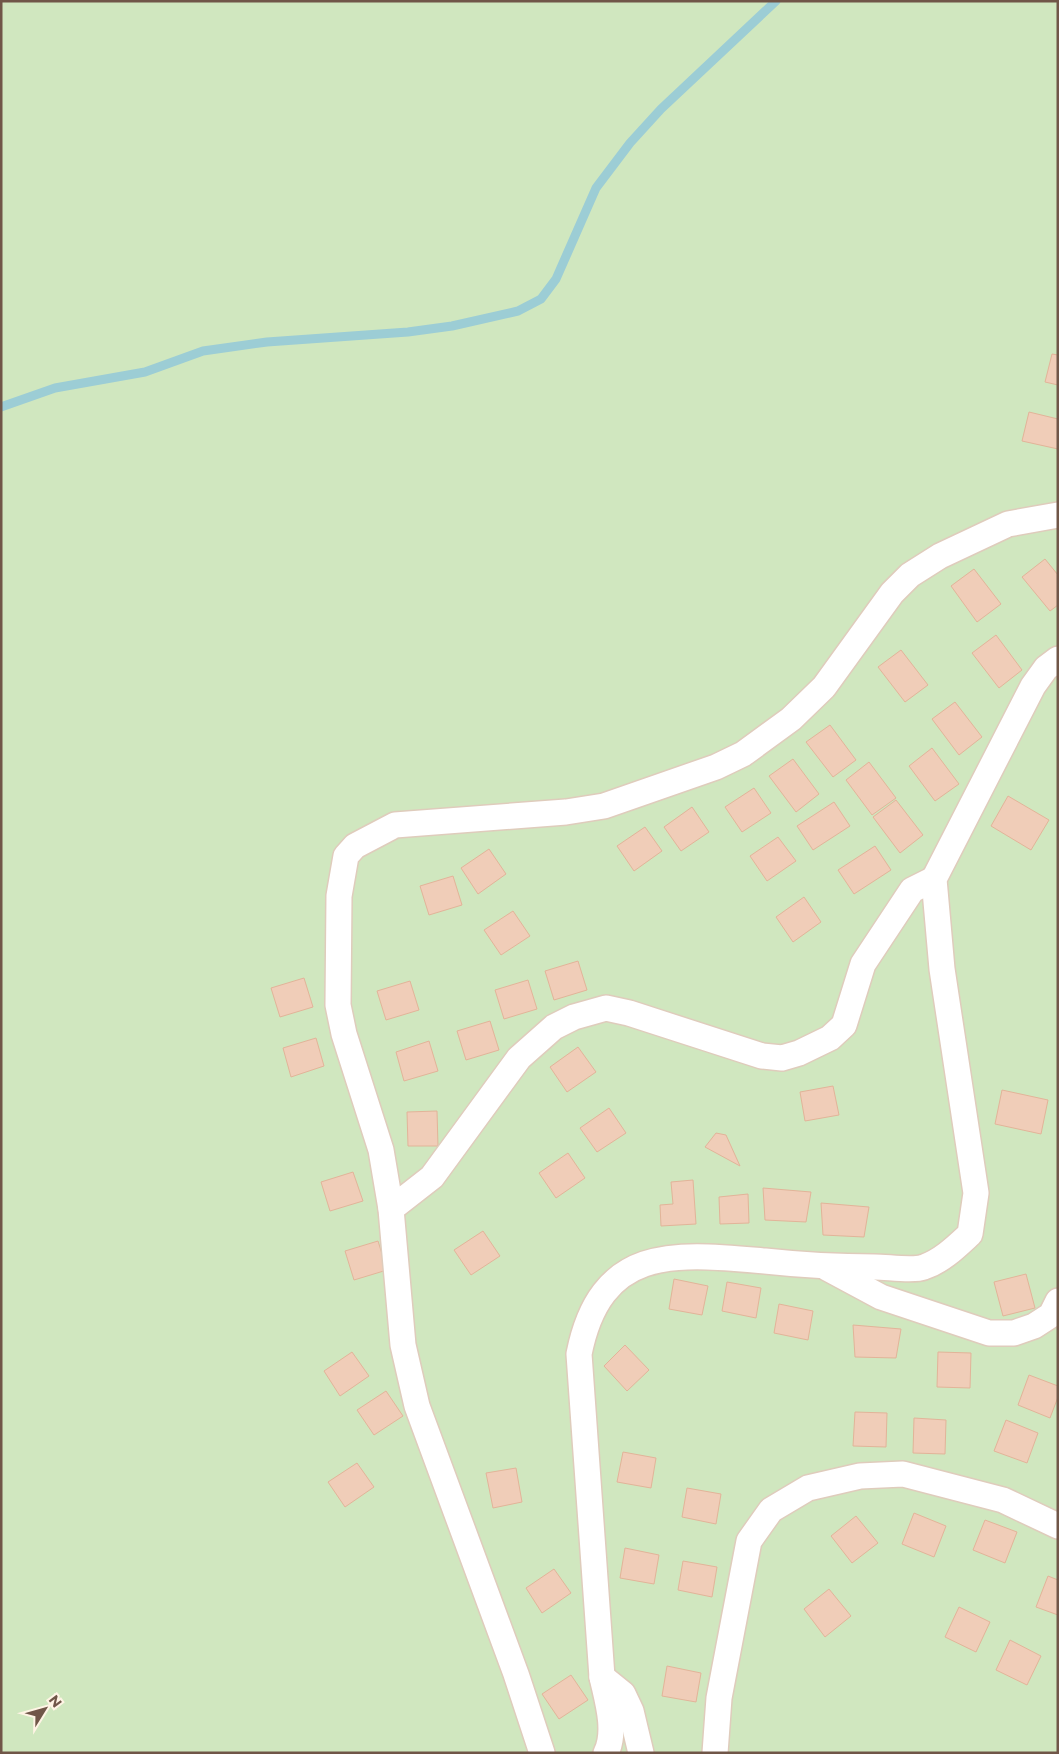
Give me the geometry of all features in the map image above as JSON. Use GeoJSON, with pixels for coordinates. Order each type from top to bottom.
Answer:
{"type":"FeatureCollection","features":[{"type":"Feature","properties":{"kind":"street"},"geometry":{"type":"LineString","coordinates":[[542,1753],[513,1665],[417,1406],[403,1345],[391,1209],[381,1150],[344,1034],[338,1006],[339,896],[346,856],[355,846],[395,825],[566,812],[604,806],[716,767],[743,754],[791,719],[824,687],[892,593],[910,575],[940,556],[1008,524],[1058,516]]}},
{"type":"Feature","properties":{"kind":"street"},"geometry":{"type":"LineString","coordinates":[[606,1753],[609,1746],[610,1720],[602,1677],[579,1354],[584,1329],[592,1308],[606,1291],[629,1271],[648,1262],[668,1258],[697,1255],[825,1267],[923,1268],[948,1254],[970,1234],[976,1193],[942,969],[934,879],[1032,686],[1046,668],[1058,660]]}},
{"type":"Feature","properties":{"kind":"street"},"geometry":{"type":"LineString","coordinates":[[391,1209],[432,1177],[519,1058],[554,1027],[574,1017],[606,1008],[629,1013],[762,1056],[782,1058],[799,1053],[830,1038],[844,1025],[863,964],[912,890],[934,879]]}},
{"type":"Feature","properties":{"kind":"street"},"geometry":{"type":"LineString","coordinates":[[825,1267],[881,1297],[989,1333],[1014,1333],[1034,1326],[1051,1315],[1058,1301]]}},
{"type":"Feature","properties":{"kind":"street"},"geometry":{"type":"LineString","coordinates":[[715,1753],[719,1698],[749,1541],[771,1510],[808,1488],[860,1476],[903,1474],[1003,1500],[1058,1526]]}},
{"type":"Feature","properties":{"kind":"street"},"geometry":{"type":"LineString","coordinates":[[602,1677],[623,1694],[632,1711],[641,1753]]}},
{"type":"Feature","properties":{"kind":"green space"},"geometry":{"type":"Polygon","coordinates":[[[1,1],[1058,1],[1058,1753],[1,1753],[1,1]]]}},
{"type":"Feature","properties":{"kind":"building"},"geometry":{"type":"Polygon","coordinates":[[[1052,354],[1058,355],[1058,385],[1045,382],[1052,354]]]}},
{"type":"Feature","properties":{"kind":"building"},"geometry":{"type":"Polygon","coordinates":[[[1029,412],[1058,419],[1058,449],[1022,441],[1029,412]]]}},
{"type":"Feature","properties":{"kind":"building"},"geometry":{"type":"Polygon","coordinates":[[[1045,559],[1058,575],[1058,605],[1050,611],[1022,577],[1045,559]]]}},
{"type":"Feature","properties":{"kind":"building"},"geometry":{"type":"Polygon","coordinates":[[[974,569],[1001,604],[977,622],[951,586],[974,569]]]}},
{"type":"Feature","properties":{"kind":"building"},"geometry":{"type":"Polygon","coordinates":[[[996,635],[1022,670],[999,688],[972,653],[996,635]]]}},
{"type":"Feature","properties":{"kind":"building"},"geometry":{"type":"Polygon","coordinates":[[[901,650],[928,685],[905,702],[878,667],[901,650]]]}},
{"type":"Feature","properties":{"kind":"building"},"geometry":{"type":"Polygon","coordinates":[[[955,702],[982,737],[959,755],[932,719],[955,702]]]}},
{"type":"Feature","properties":{"kind":"building"},"geometry":{"type":"Polygon","coordinates":[[[830,725],[856,760],[833,777],[806,742],[830,725]]]}},
{"type":"Feature","properties":{"kind":"building"},"geometry":{"type":"Polygon","coordinates":[[[932,748],[959,784],[935,801],[909,766],[932,748]]]}},
{"type":"Feature","properties":{"kind":"building"},"geometry":{"type":"Polygon","coordinates":[[[793,759],[819,794],[796,812],[769,776],[793,759]]]}},
{"type":"Feature","properties":{"kind":"building"},"geometry":{"type":"Polygon","coordinates":[[[869,762],[896,798],[872,815],[846,780],[869,762]]]}},
{"type":"Feature","properties":{"kind":"building"},"geometry":{"type":"Polygon","coordinates":[[[754,788],[771,813],[742,832],[725,807],[754,788]]]}},
{"type":"Feature","properties":{"kind":"building"},"geometry":{"type":"Polygon","coordinates":[[[1008,796],[1049,820],[1031,850],[991,826],[1008,796]]]}},
{"type":"Feature","properties":{"kind":"building"},"geometry":{"type":"Polygon","coordinates":[[[896,800],[923,835],[900,853],[873,817],[896,800]]]}},
{"type":"Feature","properties":{"kind":"building"},"geometry":{"type":"Polygon","coordinates":[[[834,802],[850,826],[813,850],[797,826],[834,802]]]}},
{"type":"Feature","properties":{"kind":"building"},"geometry":{"type":"Polygon","coordinates":[[[692,807],[709,832],[681,851],[664,827],[692,807]]]}},
{"type":"Feature","properties":{"kind":"building"},"geometry":{"type":"Polygon","coordinates":[[[645,827],[662,851],[634,871],[617,846],[645,827]]]}},
{"type":"Feature","properties":{"kind":"building"},"geometry":{"type":"Polygon","coordinates":[[[778,837],[796,861],[767,881],[750,856],[778,837]]]}},
{"type":"Feature","properties":{"kind":"building"},"geometry":{"type":"Polygon","coordinates":[[[875,846],[891,870],[854,894],[838,870],[875,846]]]}},
{"type":"Feature","properties":{"kind":"building"},"geometry":{"type":"Polygon","coordinates":[[[489,849],[506,874],[478,894],[461,868],[489,849]]]}},
{"type":"Feature","properties":{"kind":"building"},"geometry":{"type":"Polygon","coordinates":[[[453,876],[462,905],[429,915],[420,886],[453,876]]]}},
{"type":"Feature","properties":{"kind":"building"},"geometry":{"type":"Polygon","coordinates":[[[804,897],[821,922],[793,942],[776,917],[804,897]]]}},
{"type":"Feature","properties":{"kind":"building"},"geometry":{"type":"Polygon","coordinates":[[[513,911],[530,936],[501,955],[484,930],[513,911]]]}},
{"type":"Feature","properties":{"kind":"building"},"geometry":{"type":"Polygon","coordinates":[[[578,961],[587,990],[554,1000],[545,971],[578,961]]]}},
{"type":"Feature","properties":{"kind":"building"},"geometry":{"type":"Polygon","coordinates":[[[304,978],[313,1007],[280,1017],[271,988],[304,978]]]}},
{"type":"Feature","properties":{"kind":"building"},"geometry":{"type":"Polygon","coordinates":[[[528,980],[537,1009],[504,1019],[495,990],[528,980]]]}},
{"type":"Feature","properties":{"kind":"building"},"geometry":{"type":"Polygon","coordinates":[[[410,981],[419,1010],[386,1020],[377,991],[410,981]]]}},
{"type":"Feature","properties":{"kind":"building"},"geometry":{"type":"Polygon","coordinates":[[[490,1021],[499,1050],[466,1060],[457,1031],[490,1021]]]}},
{"type":"Feature","properties":{"kind":"building"},"geometry":{"type":"Polygon","coordinates":[[[316,1038],[324,1066],[291,1077],[283,1048],[316,1038]]]}},
{"type":"Feature","properties":{"kind":"building"},"geometry":{"type":"Polygon","coordinates":[[[429,1041],[438,1071],[404,1081],[396,1052],[429,1041]]]}},
{"type":"Feature","properties":{"kind":"building"},"geometry":{"type":"Polygon","coordinates":[[[578,1047],[596,1072],[567,1092],[550,1067],[578,1047]]]}},
{"type":"Feature","properties":{"kind":"building"},"geometry":{"type":"Polygon","coordinates":[[[833,1086],[839,1115],[805,1121],[800,1092],[833,1086]]]}},
{"type":"Feature","properties":{"kind":"building"},"geometry":{"type":"Polygon","coordinates":[[[1002,1090],[1048,1100],[1041,1134],[995,1124],[1002,1090]]]}},
{"type":"Feature","properties":{"kind":"building"},"geometry":{"type":"Polygon","coordinates":[[[609,1108],[626,1133],[597,1152],[580,1128],[609,1108]]]}},
{"type":"Feature","properties":{"kind":"building"},"geometry":{"type":"Polygon","coordinates":[[[437,1111],[438,1146],[408,1146],[407,1112],[437,1111]]]}},
{"type":"Feature","properties":{"kind":"building"},"geometry":{"type":"Polygon","coordinates":[[[716,1133],[726,1135],[740,1166],[705,1147],[716,1133]]]}},
{"type":"Feature","properties":{"kind":"building"},"geometry":{"type":"Polygon","coordinates":[[[568,1153],[585,1178],[556,1198],[539,1173],[568,1153]]]}},
{"type":"Feature","properties":{"kind":"building"},"geometry":{"type":"Polygon","coordinates":[[[353,1172],[363,1201],[330,1211],[321,1182],[353,1172]]]}},
{"type":"Feature","properties":{"kind":"building"},"geometry":{"type":"Polygon","coordinates":[[[693,1180],[696,1224],[661,1226],[660,1205],[673,1204],[671,1182],[693,1180]]]}},
{"type":"Feature","properties":{"kind":"building"},"geometry":{"type":"Polygon","coordinates":[[[763,1188],[811,1192],[806,1222],[765,1220],[763,1188]]]}},
{"type":"Feature","properties":{"kind":"building"},"geometry":{"type":"Polygon","coordinates":[[[748,1194],[749,1223],[720,1224],[719,1197],[748,1194]]]}},
{"type":"Feature","properties":{"kind":"building"},"geometry":{"type":"Polygon","coordinates":[[[821,1203],[869,1207],[864,1237],[823,1235],[821,1203]]]}},
{"type":"Feature","properties":{"kind":"building"},"geometry":{"type":"Polygon","coordinates":[[[483,1231],[500,1256],[471,1275],[454,1250],[483,1231]]]}},
{"type":"Feature","properties":{"kind":"building"},"geometry":{"type":"Polygon","coordinates":[[[378,1241],[387,1270],[354,1280],[345,1251],[378,1241]]]}},
{"type":"Feature","properties":{"kind":"building"},"geometry":{"type":"Polygon","coordinates":[[[1026,1274],[1035,1308],[1003,1316],[994,1282],[1026,1274]]]}},
{"type":"Feature","properties":{"kind":"building"},"geometry":{"type":"Polygon","coordinates":[[[674,1279],[708,1286],[702,1315],[669,1309],[674,1279]]]}},
{"type":"Feature","properties":{"kind":"building"},"geometry":{"type":"Polygon","coordinates":[[[727,1282],[761,1288],[756,1318],[722,1311],[727,1282]]]}},
{"type":"Feature","properties":{"kind":"building"},"geometry":{"type":"Polygon","coordinates":[[[779,1304],[813,1311],[808,1340],[774,1333],[779,1304]]]}},
{"type":"Feature","properties":{"kind":"building"},"geometry":{"type":"Polygon","coordinates":[[[853,1325],[901,1329],[896,1358],[855,1357],[853,1325]]]}},
{"type":"Feature","properties":{"kind":"building"},"geometry":{"type":"Polygon","coordinates":[[[625,1345],[649,1370],[627,1391],[604,1366],[625,1345]]]}},
{"type":"Feature","properties":{"kind":"building"},"geometry":{"type":"Polygon","coordinates":[[[352,1352],[369,1376],[340,1396],[324,1371],[352,1352]]]}},
{"type":"Feature","properties":{"kind":"building"},"geometry":{"type":"Polygon","coordinates":[[[938,1352],[971,1353],[970,1388],[937,1387],[938,1352]]]}},
{"type":"Feature","properties":{"kind":"building"},"geometry":{"type":"Polygon","coordinates":[[[1029,1375],[1058,1386],[1058,1397],[1050,1418],[1018,1405],[1029,1375]]]}},
{"type":"Feature","properties":{"kind":"building"},"geometry":{"type":"Polygon","coordinates":[[[386,1391],[403,1416],[374,1435],[357,1410],[386,1391]]]}},
{"type":"Feature","properties":{"kind":"building"},"geometry":{"type":"Polygon","coordinates":[[[855,1412],[887,1413],[886,1447],[853,1446],[855,1412]]]}},
{"type":"Feature","properties":{"kind":"building"},"geometry":{"type":"Polygon","coordinates":[[[914,1418],[946,1420],[945,1454],[913,1453],[914,1418]]]}},
{"type":"Feature","properties":{"kind":"building"},"geometry":{"type":"Polygon","coordinates":[[[1006,1420],[1038,1433],[1027,1463],[994,1451],[1006,1420]]]}},
{"type":"Feature","properties":{"kind":"building"},"geometry":{"type":"Polygon","coordinates":[[[623,1452],[656,1458],[651,1488],[617,1482],[623,1452]]]}},
{"type":"Feature","properties":{"kind":"building"},"geometry":{"type":"Polygon","coordinates":[[[357,1463],[374,1487],[345,1507],[328,1482],[357,1463]]]}},
{"type":"Feature","properties":{"kind":"building"},"geometry":{"type":"Polygon","coordinates":[[[516,1468],[522,1502],[493,1508],[486,1473],[516,1468]]]}},
{"type":"Feature","properties":{"kind":"building"},"geometry":{"type":"Polygon","coordinates":[[[687,1488],[721,1494],[716,1524],[682,1517],[687,1488]]]}},
{"type":"Feature","properties":{"kind":"building"},"geometry":{"type":"Polygon","coordinates":[[[914,1513],[946,1526],[934,1557],[902,1544],[914,1513]]]}},
{"type":"Feature","properties":{"kind":"building"},"geometry":{"type":"Polygon","coordinates":[[[856,1516],[878,1543],[852,1563],[831,1536],[856,1516]]]}},
{"type":"Feature","properties":{"kind":"building"},"geometry":{"type":"Polygon","coordinates":[[[985,1520],[1017,1532],[1005,1563],[973,1550],[985,1520]]]}},
{"type":"Feature","properties":{"kind":"building"},"geometry":{"type":"Polygon","coordinates":[[[625,1548],[659,1555],[654,1584],[620,1578],[625,1548]]]}},
{"type":"Feature","properties":{"kind":"building"},"geometry":{"type":"Polygon","coordinates":[[[683,1561],[717,1567],[712,1597],[678,1590],[683,1561]]]}},
{"type":"Feature","properties":{"kind":"building"},"geometry":{"type":"Polygon","coordinates":[[[554,1569],[571,1593],[542,1613],[526,1588],[554,1569]]]}},
{"type":"Feature","properties":{"kind":"building"},"geometry":{"type":"Polygon","coordinates":[[[1048,1576],[1058,1580],[1058,1615],[1036,1607],[1048,1576]]]}},
{"type":"Feature","properties":{"kind":"building"},"geometry":{"type":"Polygon","coordinates":[[[829,1589],[851,1616],[825,1637],[804,1609],[829,1589]]]}},
{"type":"Feature","properties":{"kind":"building"},"geometry":{"type":"Polygon","coordinates":[[[959,1607],[990,1622],[976,1652],[945,1637],[959,1607]]]}},
{"type":"Feature","properties":{"kind":"building"},"geometry":{"type":"Polygon","coordinates":[[[1010,1640],[1041,1656],[1027,1685],[996,1670],[1010,1640]]]}},
{"type":"Feature","properties":{"kind":"building"},"geometry":{"type":"Polygon","coordinates":[[[667,1666],[701,1673],[696,1702],[662,1696],[667,1666]]]}},
{"type":"Feature","properties":{"kind":"building"},"geometry":{"type":"Polygon","coordinates":[[[571,1675],[588,1700],[559,1719],[542,1694],[571,1675]]]}},
{"type":"Feature","properties":{"kind":"waterway"},"geometry":{"type":"LineString","coordinates":[[1,407],[55,388],[145,372],[203,351],[267,342],[408,332],[452,326],[518,311],[541,299],[556,279],[596,188],[630,143],[661,109],[776,1]]}}]}
